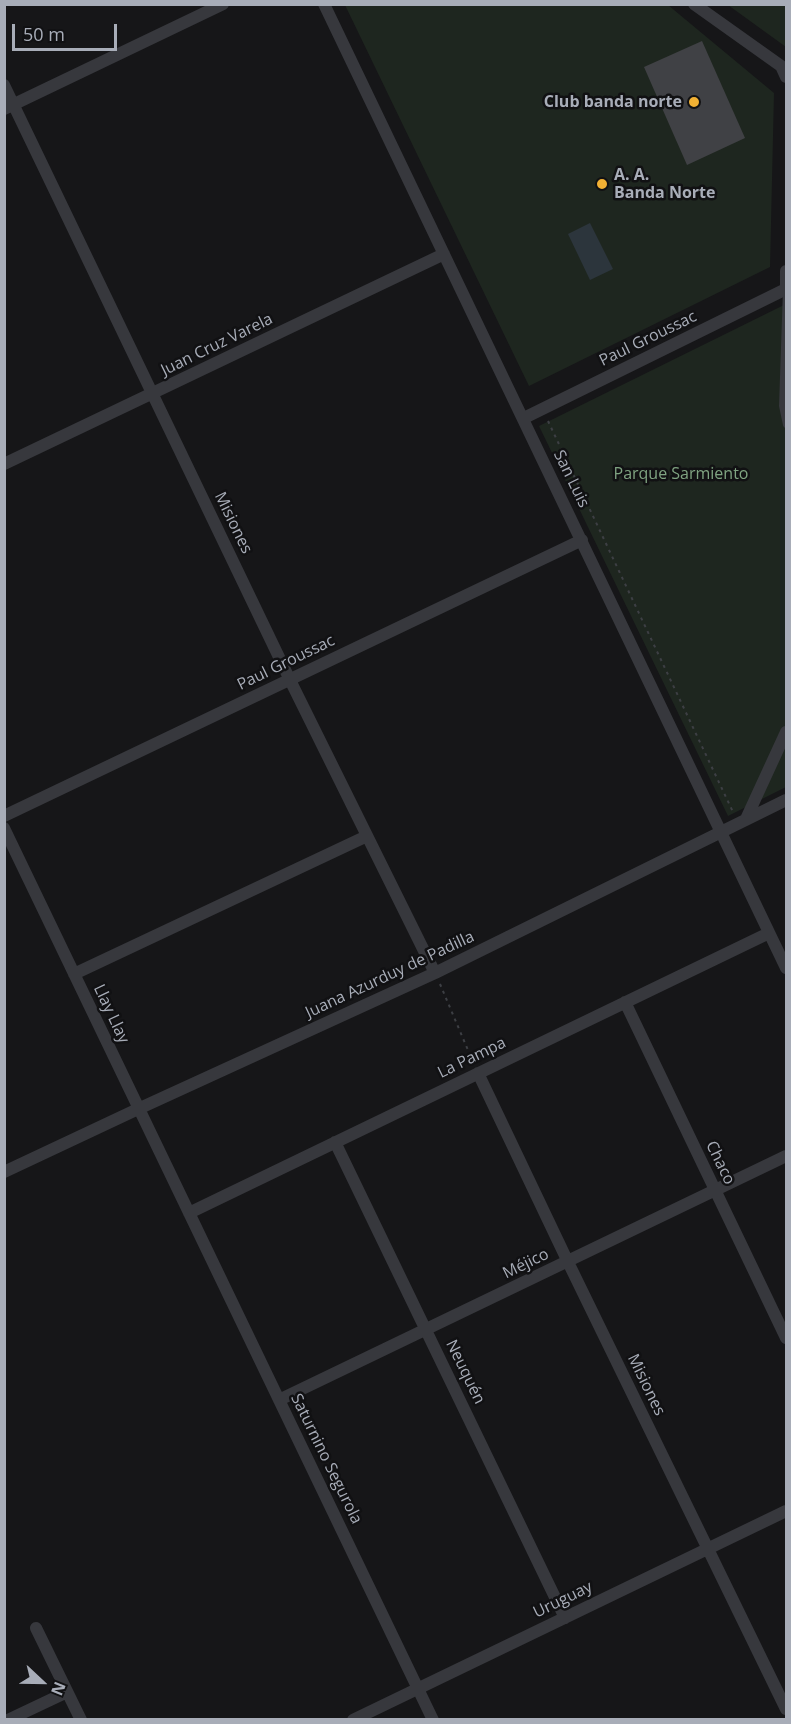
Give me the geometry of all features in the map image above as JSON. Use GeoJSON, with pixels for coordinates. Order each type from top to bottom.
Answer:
{"type":"FeatureCollection","features":[{"type":"Feature","properties":{"kind":"street"},"geometry":{"type":"LineString","coordinates":[[9,107],[223,4]]}},
{"type":"Feature","properties":{"kind":"street","name":"San Luis"},"geometry":{"type":"LineString","coordinates":[[324,4],[722,830],[786,968]]}},
{"type":"Feature","properties":{"kind":"street"},"geometry":{"type":"LineString","coordinates":[[694,4],[781,66],[786,77]]}},
{"type":"Feature","properties":{"kind":"street","name":"Misiones"},"geometry":{"type":"LineString","coordinates":[[4,85],[9,107],[153,394],[290,680],[435,973]]}},
{"type":"Feature","properties":{"kind":"street","name":"Juan Cruz Varela"},"geometry":{"type":"LineString","coordinates":[[4,464],[444,254]]}},
{"type":"Feature","properties":{"kind":"street"},"geometry":{"type":"LineString","coordinates":[[786,271],[786,289]]}},
{"type":"Feature","properties":{"kind":"street","name":"Paul Groussac"},"geometry":{"type":"LineString","coordinates":[[524,418],[786,289]]}},
{"type":"Feature","properties":{"kind":"street","name":"Paul Groussac"},"geometry":{"type":"LineString","coordinates":[[4,816],[582,540]]}},
{"type":"Feature","properties":{"kind":"street"},"geometry":{"type":"LineString","coordinates":[[746,819],[786,732]]}},
{"type":"Feature","properties":{"kind":"street","name":"Juana Azurduy de Padilla"},"geometry":{"type":"LineString","coordinates":[[4,1172],[435,973],[786,800]]}},
{"type":"Feature","properties":{"kind":"street","name":"Llay Llay"},"geometry":{"type":"LineString","coordinates":[[4,828],[189,1213]]}},
{"type":"Feature","properties":{"kind":"street"},"geometry":{"type":"LineString","coordinates":[[74,974],[367,836]]}},
{"type":"Feature","properties":{"kind":"street","name":"La Pampa"},"geometry":{"type":"LineString","coordinates":[[189,1213],[769,933]]}},
{"type":"Feature","properties":{"kind":"street","name":"Chaco"},"geometry":{"type":"LineString","coordinates":[[625,1002],[786,1338]]}},
{"type":"Feature","properties":{"kind":"street","name":"Misiones"},"geometry":{"type":"LineString","coordinates":[[478,1073],[786,1709]]}},
{"type":"Feature","properties":{"kind":"street","name":"Neuquén"},"geometry":{"type":"LineString","coordinates":[[335,1142],[565,1618]]}},
{"type":"Feature","properties":{"kind":"street","name":"Méjico"},"geometry":{"type":"LineString","coordinates":[[279,1400],[786,1156]]}},
{"type":"Feature","properties":{"kind":"street","name":"Saturnino Segurola"},"geometry":{"type":"LineString","coordinates":[[189,1213],[433,1719]]}},
{"type":"Feature","properties":{"kind":"street","name":"Uruguay"},"geometry":{"type":"LineString","coordinates":[[353,1719],[786,1511]]}},
{"type":"Feature","properties":{"kind":"street"},"geometry":{"type":"LineString","coordinates":[[36,1628],[81,1719]]}},
{"type":"Feature","properties":{"kind":"street"},"geometry":{"type":"LineString","coordinates":[[8,1719],[67,1692]]}},
{"type":"Feature","properties":{"kind":"lane"},"geometry":{"type":"LineString","coordinates":[[786,289],[782,406],[786,425]]}},
{"type":"Feature","properties":{"kind":"path"},"geometry":{"type":"LineString","coordinates":[[548,421],[734,813],[753,804]]}},
{"type":"Feature","properties":{"kind":"path"},"geometry":{"type":"LineString","coordinates":[[435,973],[478,1073]]}},
{"type":"Feature","properties":{"kind":"green space","name":"A. A. Banda Norte"},"geometry":{"type":"Polygon","coordinates":[[[345,5],[668,5],[774,93],[770,267],[529,386],[345,5]]]}},
{"type":"Feature","properties":{"kind":"green space"},"geometry":{"type":"Polygon","coordinates":[[[728,5],[786,5],[786,47],[728,5]]]}},
{"type":"Feature","properties":{"kind":"green space","name":"Parque Sarmiento"},"geometry":{"type":"Polygon","coordinates":[[[786,304],[786,787],[728,816],[539,426],[786,304]]]}},
{"type":"Feature","properties":{"kind":"shaded area"},"geometry":{"type":"Polygon","coordinates":[[[590,223],[613,269],[590,280],[568,234],[590,223]]]}},
{"type":"Feature","properties":{"kind":"building","name":"Club banda norte"},"geometry":{"type":"Polygon","coordinates":[[[702,41],[745,138],[687,165],[644,67],[702,41]]]}},
{"type":"Feature","properties":{"kind":"place","name":"Club banda norte"},"geometry":{"type":"Point","coordinates":[694,102]}},
{"type":"Feature","properties":{"kind":"place","name":"A. A. Banda Norte"},"geometry":{"type":"Point","coordinates":[602,184]}}]}
